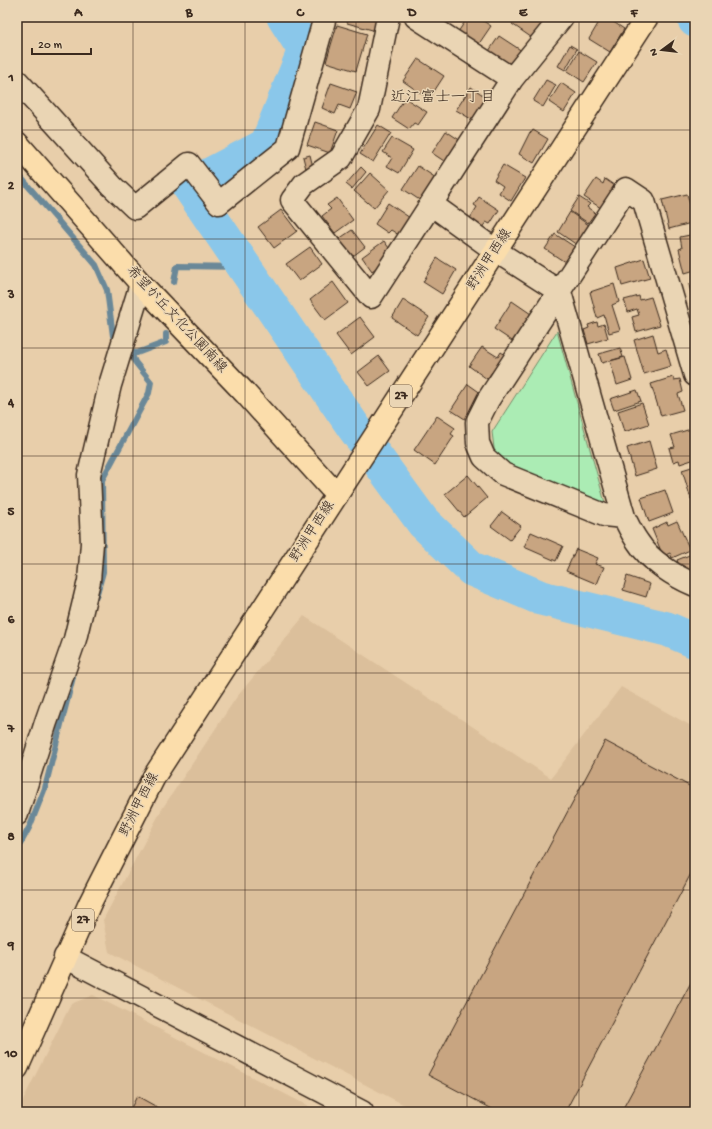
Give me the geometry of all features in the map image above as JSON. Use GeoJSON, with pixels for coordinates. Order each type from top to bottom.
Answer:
{"type":"FeatureCollection","features":[{"type":"Feature","properties":{"kind":"main road","name":"野洲甲西線"},"geometry":{"type":"LineString","coordinates":[[17,1068],[65,957],[155,775],[647,17]]}},
{"type":"Feature","properties":{"kind":"main road","name":"希望が丘文化公園南線"},"geometry":{"type":"LineString","coordinates":[[17,143],[141,284],[245,393],[337,495]]}},
{"type":"Feature","properties":{"kind":"street"},"geometry":{"type":"LineString","coordinates":[[17,81],[112,186],[135,208],[189,164],[219,204],[288,148],[325,17]]}},
{"type":"Feature","properties":{"kind":"street"},"geometry":{"type":"LineString","coordinates":[[388,17],[369,109],[341,158],[304,184],[292,200],[372,297],[512,79],[562,17]]}},
{"type":"Feature","properties":{"kind":"street"},"geometry":{"type":"LineString","coordinates":[[416,17],[512,79]]}},
{"type":"Feature","properties":{"kind":"street"},"geometry":{"type":"LineString","coordinates":[[624,517],[604,515],[503,474],[484,457],[478,443],[478,422],[488,400],[626,189],[644,201],[695,375]]}},
{"type":"Feature","properties":{"kind":"street"},"geometry":{"type":"LineString","coordinates":[[431,204],[496,250],[560,292],[624,517],[638,543],[655,560],[678,578],[695,585]]}},
{"type":"Feature","properties":{"kind":"street"},"geometry":{"type":"LineString","coordinates":[[17,814],[46,722],[75,639],[89,581],[92,543],[89,475],[110,385],[141,284]]}},
{"type":"Feature","properties":{"kind":"street"},"geometry":{"type":"LineString","coordinates":[[65,957],[362,1112]]}},
{"type":"Feature","properties":{"kind":"shaded area"},"geometry":{"type":"Polygon","coordinates":[[[304,616],[551,778],[621,687],[695,728],[695,1112],[418,1112],[109,952],[103,920],[162,809],[236,698],[304,616]]]}},
{"type":"Feature","properties":{"kind":"shaded area"},"geometry":{"type":"Polygon","coordinates":[[[93,995],[320,1112],[17,1112],[71,1004],[93,995]]]}},
{"type":"Feature","properties":{"kind":"green space"},"geometry":{"type":"Polygon","coordinates":[[[557,331],[607,510],[546,490],[495,456],[492,432],[557,331]]]}},
{"type":"Feature","properties":{"kind":"building"},"geometry":{"type":"Polygon","coordinates":[[[349,17],[380,17],[376,31],[347,23],[349,17]]]}},
{"type":"Feature","properties":{"kind":"building"},"geometry":{"type":"Polygon","coordinates":[[[468,17],[477,17],[491,26],[474,51],[454,38],[468,17]]]}},
{"type":"Feature","properties":{"kind":"building"},"geometry":{"type":"Polygon","coordinates":[[[517,17],[545,17],[552,22],[538,42],[512,24],[517,17]]]}},
{"type":"Feature","properties":{"kind":"building"},"geometry":{"type":"Polygon","coordinates":[[[602,17],[606,17],[624,29],[610,52],[589,39],[602,17]]]}},
{"type":"Feature","properties":{"kind":"building"},"geometry":{"type":"Polygon","coordinates":[[[337,25],[367,34],[356,71],[326,62],[337,25]]]}},
{"type":"Feature","properties":{"kind":"building"},"geometry":{"type":"Polygon","coordinates":[[[499,36],[522,51],[508,72],[485,57],[499,36]]]}},
{"type":"Feature","properties":{"kind":"building"},"geometry":{"type":"Polygon","coordinates":[[[570,45],[577,49],[565,70],[558,66],[570,45]]]}},
{"type":"Feature","properties":{"kind":"building"},"geometry":{"type":"Polygon","coordinates":[[[579,51],[597,62],[584,82],[567,71],[579,51]]]}},
{"type":"Feature","properties":{"kind":"building"},"geometry":{"type":"Polygon","coordinates":[[[418,59],[444,76],[429,99],[403,81],[418,59]]]}},
{"type":"Feature","properties":{"kind":"building"},"geometry":{"type":"Polygon","coordinates":[[[546,80],[556,85],[543,107],[533,101],[546,80]]]}},
{"type":"Feature","properties":{"kind":"building"},"geometry":{"type":"Polygon","coordinates":[[[331,83],[357,92],[350,109],[339,105],[335,114],[322,108],[331,83]]]}},
{"type":"Feature","properties":{"kind":"building"},"geometry":{"type":"Polygon","coordinates":[[[561,83],[576,93],[564,112],[549,102],[561,83]]]}},
{"type":"Feature","properties":{"kind":"building"},"geometry":{"type":"Polygon","coordinates":[[[471,87],[495,103],[481,125],[456,110],[471,87]]]}},
{"type":"Feature","properties":{"kind":"building"},"geometry":{"type":"Polygon","coordinates":[[[405,98],[427,112],[418,125],[414,123],[409,129],[392,118],[405,98]]]}},
{"type":"Feature","properties":{"kind":"building"},"geometry":{"type":"Polygon","coordinates":[[[315,122],[338,130],[330,153],[307,145],[315,122]]]}},
{"type":"Feature","properties":{"kind":"building"},"geometry":{"type":"Polygon","coordinates":[[[378,125],[391,133],[373,162],[360,154],[378,125]]]}},
{"type":"Feature","properties":{"kind":"building"},"geometry":{"type":"Polygon","coordinates":[[[533,130],[548,139],[534,163],[519,154],[530,132],[531,133],[533,130]]]}},
{"type":"Feature","properties":{"kind":"building"},"geometry":{"type":"Polygon","coordinates":[[[446,131],[467,145],[453,167],[432,153],[446,131]]]}},
{"type":"Feature","properties":{"kind":"building"},"geometry":{"type":"Polygon","coordinates":[[[392,138],[413,150],[399,173],[387,166],[392,158],[383,152],[392,138]]]}},
{"type":"Feature","properties":{"kind":"building"},"geometry":{"type":"Polygon","coordinates":[[[310,155],[313,167],[306,169],[303,157],[310,155]]]}},
{"type":"Feature","properties":{"kind":"building"},"geometry":{"type":"Polygon","coordinates":[[[503,165],[525,178],[511,201],[499,193],[503,186],[494,180],[503,165]]]}},
{"type":"Feature","properties":{"kind":"building"},"geometry":{"type":"Polygon","coordinates":[[[418,166],[442,182],[427,205],[403,189],[418,166]]]}},
{"type":"Feature","properties":{"kind":"building"},"geometry":{"type":"Polygon","coordinates":[[[361,167],[366,172],[352,189],[346,184],[361,167]]]}},
{"type":"Feature","properties":{"kind":"building"},"geometry":{"type":"Polygon","coordinates":[[[370,173],[389,190],[374,208],[354,191],[370,173]]]}},
{"type":"Feature","properties":{"kind":"building"},"geometry":{"type":"Polygon","coordinates":[[[596,179],[603,184],[605,179],[621,190],[607,212],[584,197],[596,179]]]}},
{"type":"Feature","properties":{"kind":"building"},"geometry":{"type":"Polygon","coordinates":[[[687,194],[695,222],[669,229],[662,200],[687,194]]]}},
{"type":"Feature","properties":{"kind":"building"},"geometry":{"type":"Polygon","coordinates":[[[479,197],[499,210],[490,224],[486,222],[482,228],[469,220],[477,207],[474,205],[479,197]]]}},
{"type":"Feature","properties":{"kind":"building"},"geometry":{"type":"Polygon","coordinates":[[[579,197],[590,204],[587,207],[595,213],[588,223],[570,211],[579,197]]]}},
{"type":"Feature","properties":{"kind":"building"},"geometry":{"type":"Polygon","coordinates":[[[337,198],[353,220],[335,233],[322,216],[331,209],[327,205],[337,198]]]}},
{"type":"Feature","properties":{"kind":"building"},"geometry":{"type":"Polygon","coordinates":[[[388,203],[416,222],[405,239],[391,230],[388,233],[375,224],[388,203]]]}},
{"type":"Feature","properties":{"kind":"building"},"geometry":{"type":"Polygon","coordinates":[[[281,210],[297,231],[274,248],[258,227],[281,210]]]}},
{"type":"Feature","properties":{"kind":"building"},"geometry":{"type":"Polygon","coordinates":[[[570,212],[596,230],[577,245],[558,232],[570,212]]]}},
{"type":"Feature","properties":{"kind":"building"},"geometry":{"type":"Polygon","coordinates":[[[352,230],[365,247],[349,259],[336,241],[352,230]]]}},
{"type":"Feature","properties":{"kind":"building"},"geometry":{"type":"Polygon","coordinates":[[[555,234],[584,253],[574,268],[545,249],[555,234]]]}},
{"type":"Feature","properties":{"kind":"building"},"geometry":{"type":"Polygon","coordinates":[[[695,234],[695,270],[685,273],[679,249],[682,248],[680,237],[695,234]]]}},
{"type":"Feature","properties":{"kind":"building"},"geometry":{"type":"Polygon","coordinates":[[[384,241],[394,255],[372,271],[362,257],[384,241]]]}},
{"type":"Feature","properties":{"kind":"building"},"geometry":{"type":"Polygon","coordinates":[[[310,247],[322,264],[299,281],[286,264],[310,247]]]}},
{"type":"Feature","properties":{"kind":"building"},"geometry":{"type":"Polygon","coordinates":[[[437,258],[456,270],[442,294],[423,282],[437,258]]]}},
{"type":"Feature","properties":{"kind":"building"},"geometry":{"type":"Polygon","coordinates":[[[644,259],[650,278],[622,286],[617,268],[644,259]]]}},
{"type":"Feature","properties":{"kind":"building"},"geometry":{"type":"Polygon","coordinates":[[[333,282],[348,303],[325,320],[310,300],[333,282]]]}},
{"type":"Feature","properties":{"kind":"building"},"geometry":{"type":"Polygon","coordinates":[[[695,283],[695,309],[689,285],[695,283]]]}},
{"type":"Feature","properties":{"kind":"building"},"geometry":{"type":"Polygon","coordinates":[[[614,284],[619,302],[612,305],[620,330],[609,333],[604,315],[597,318],[590,292],[614,284]]]}},
{"type":"Feature","properties":{"kind":"building"},"geometry":{"type":"Polygon","coordinates":[[[639,296],[640,300],[651,297],[660,325],[636,332],[632,317],[639,315],[637,309],[628,312],[624,300],[639,296]]]}},
{"type":"Feature","properties":{"kind":"building"},"geometry":{"type":"Polygon","coordinates":[[[403,300],[429,317],[417,335],[392,318],[403,300]]]}},
{"type":"Feature","properties":{"kind":"building"},"geometry":{"type":"Polygon","coordinates":[[[512,301],[531,314],[523,326],[521,347],[494,329],[512,301]]]}},
{"type":"Feature","properties":{"kind":"building"},"geometry":{"type":"Polygon","coordinates":[[[360,317],[375,337],[351,355],[336,335],[360,317]]]}},
{"type":"Feature","properties":{"kind":"building"},"geometry":{"type":"Polygon","coordinates":[[[597,322],[598,326],[604,324],[608,338],[588,344],[584,330],[589,328],[588,325],[597,322]]]}},
{"type":"Feature","properties":{"kind":"building"},"geometry":{"type":"Polygon","coordinates":[[[653,334],[658,352],[666,349],[671,366],[644,374],[634,340],[653,334]]]}},
{"type":"Feature","properties":{"kind":"building"},"geometry":{"type":"Polygon","coordinates":[[[482,347],[498,357],[501,352],[516,362],[504,379],[492,372],[487,379],[469,366],[482,347]]]}},
{"type":"Feature","properties":{"kind":"building"},"geometry":{"type":"Polygon","coordinates":[[[620,348],[623,357],[602,363],[599,354],[620,348]]]}},
{"type":"Feature","properties":{"kind":"building"},"geometry":{"type":"Polygon","coordinates":[[[379,356],[390,371],[369,386],[358,372],[379,356]]]}},
{"type":"Feature","properties":{"kind":"building"},"geometry":{"type":"Polygon","coordinates":[[[625,357],[632,380],[617,385],[610,361],[625,357]]]}},
{"type":"Feature","properties":{"kind":"building"},"geometry":{"type":"Polygon","coordinates":[[[673,377],[674,380],[680,379],[683,392],[678,394],[683,410],[661,416],[651,384],[673,377]]]}},
{"type":"Feature","properties":{"kind":"building"},"geometry":{"type":"Polygon","coordinates":[[[468,384],[485,396],[468,421],[451,410],[468,384]]]}},
{"type":"Feature","properties":{"kind":"building"},"geometry":{"type":"Polygon","coordinates":[[[637,390],[641,401],[614,410],[610,399],[637,390]]]}},
{"type":"Feature","properties":{"kind":"building"},"geometry":{"type":"Polygon","coordinates":[[[642,403],[649,424],[624,432],[618,411],[642,403]]]}},
{"type":"Feature","properties":{"kind":"building"},"geometry":{"type":"Polygon","coordinates":[[[437,416],[455,428],[451,434],[454,436],[435,465],[414,450],[437,416]]]}},
{"type":"Feature","properties":{"kind":"building"},"geometry":{"type":"Polygon","coordinates":[[[691,429],[695,443],[695,459],[680,464],[679,460],[673,462],[669,448],[675,447],[671,435],[691,429]]]}},
{"type":"Feature","properties":{"kind":"building"},"geometry":{"type":"Polygon","coordinates":[[[649,441],[657,469],[635,476],[627,448],[649,441]]]}},
{"type":"Feature","properties":{"kind":"building"},"geometry":{"type":"Polygon","coordinates":[[[695,466],[695,498],[691,499],[682,470],[695,466]]]}},
{"type":"Feature","properties":{"kind":"building"},"geometry":{"type":"Polygon","coordinates":[[[468,475],[487,498],[464,517],[445,494],[468,475]]]}},
{"type":"Feature","properties":{"kind":"building"},"geometry":{"type":"Polygon","coordinates":[[[665,490],[673,513],[649,522],[641,498],[665,490]]]}},
{"type":"Feature","properties":{"kind":"building"},"geometry":{"type":"Polygon","coordinates":[[[502,512],[521,526],[510,540],[491,526],[502,512]]]}},
{"type":"Feature","properties":{"kind":"building"},"geometry":{"type":"Polygon","coordinates":[[[677,521],[690,550],[672,558],[670,553],[663,556],[652,529],[667,522],[668,525],[677,521]]]}},
{"type":"Feature","properties":{"kind":"building"},"geometry":{"type":"Polygon","coordinates":[[[531,532],[563,546],[556,561],[524,547],[531,532]]]}},
{"type":"Feature","properties":{"kind":"building"},"geometry":{"type":"Polygon","coordinates":[[[576,549],[598,558],[595,564],[604,567],[597,584],[566,571],[576,549]]]}},
{"type":"Feature","properties":{"kind":"building"},"geometry":{"type":"Polygon","coordinates":[[[692,554],[695,563],[695,580],[683,576],[677,560],[692,554]]]}},
{"type":"Feature","properties":{"kind":"building"},"geometry":{"type":"Polygon","coordinates":[[[627,576],[650,584],[646,597],[623,590],[627,576]]]}},
{"type":"Feature","properties":{"kind":"building"},"geometry":{"type":"Polygon","coordinates":[[[605,741],[695,789],[695,866],[565,1112],[498,1112],[428,1075],[605,741]]]}},
{"type":"Feature","properties":{"kind":"building"},"geometry":{"type":"Polygon","coordinates":[[[695,975],[695,1112],[621,1112],[695,975]]]}},
{"type":"Feature","properties":{"kind":"building"},"geometry":{"type":"Polygon","coordinates":[[[137,1096],[166,1112],[129,1112],[137,1096]]]}},
{"type":"Feature","properties":{"kind":"waterway"},"geometry":{"type":"LineString","coordinates":[[284,17],[305,50],[267,145],[189,186],[353,426],[423,522],[472,569],[541,598],[667,629],[695,641]]}},
{"type":"Feature","properties":{"kind":"waterway"},"geometry":{"type":"LineString","coordinates":[[17,173],[96,265],[107,290],[113,336]]}},
{"type":"Feature","properties":{"kind":"waterway"},"geometry":{"type":"LineString","coordinates":[[174,282],[177,266],[244,267]]}},
{"type":"Feature","properties":{"kind":"waterway"},"geometry":{"type":"LineString","coordinates":[[129,352],[137,353],[166,342],[166,334]]}},
{"type":"Feature","properties":{"kind":"waterway"},"geometry":{"type":"LineString","coordinates":[[96,597],[103,572],[102,480],[149,393],[151,382],[135,362],[131,353]]}},
{"type":"Feature","properties":{"kind":"waterway"},"geometry":{"type":"LineString","coordinates":[[17,850],[30,826],[45,788],[73,677]]}},
{"type":"Feature","properties":{"kind":"district","name":"近江富士一丁目"},"geometry":{"type":"Point","coordinates":[443,98]}}]}
